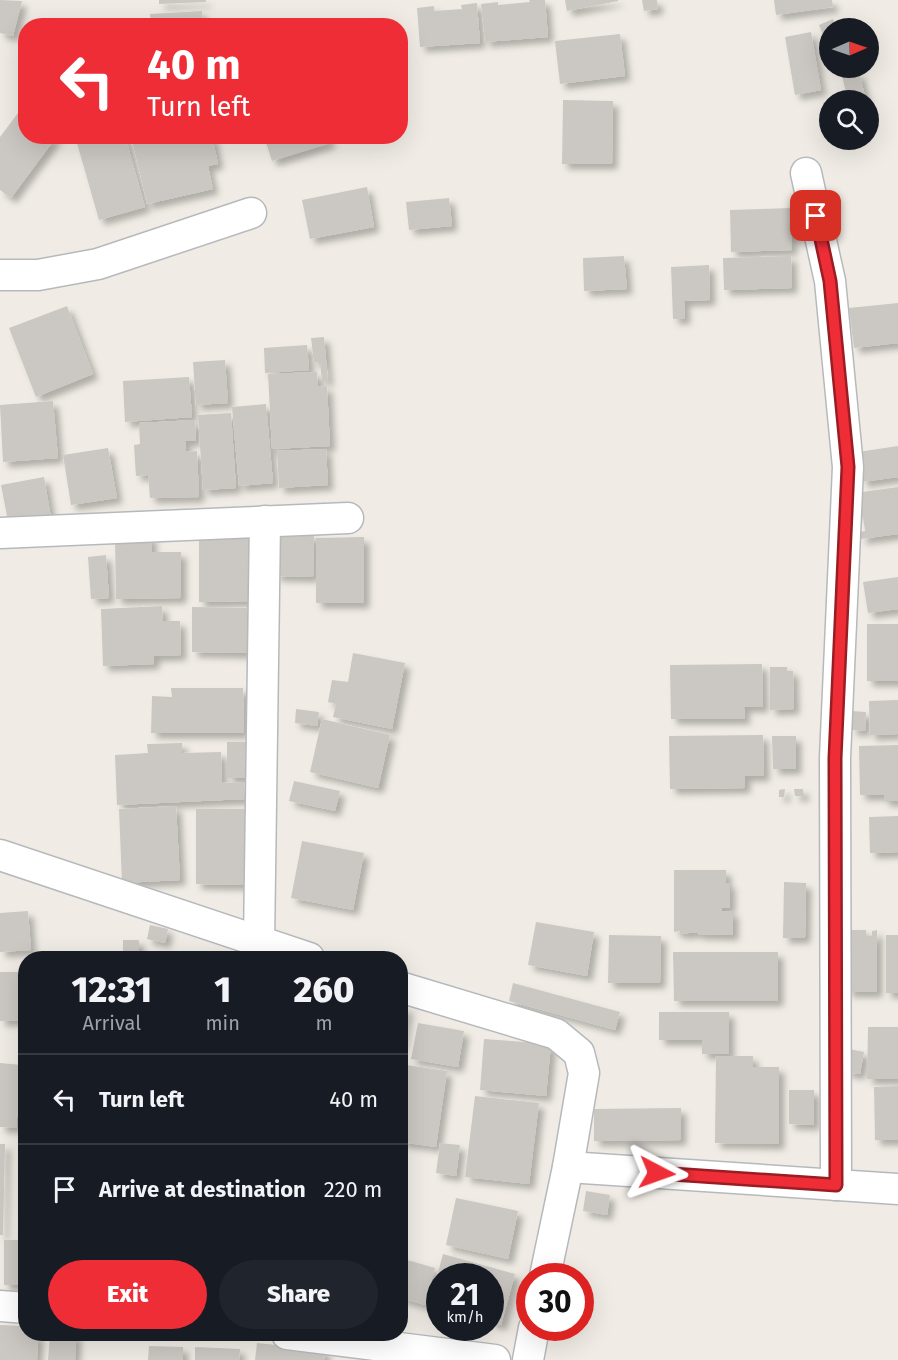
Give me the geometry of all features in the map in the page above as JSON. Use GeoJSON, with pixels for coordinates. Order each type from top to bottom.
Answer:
{"type":"FeatureCollection","features":[{"type":"Feature","properties":{"kind":"street"},"geometry":{"type":"LineString","coordinates":[[806,173],[830,281],[848,467],[835,758],[836,1185]]}},
{"type":"Feature","properties":{"kind":"street"},"geometry":{"type":"LineString","coordinates":[[0,275],[38,275],[98,264],[251,213]]}},
{"type":"Feature","properties":{"kind":"street"},"geometry":{"type":"LineString","coordinates":[[0,532],[348,518]]}},
{"type":"Feature","properties":{"kind":"street"},"geometry":{"type":"LineString","coordinates":[[259,943],[265,521]]}},
{"type":"Feature","properties":{"kind":"street"},"geometry":{"type":"LineString","coordinates":[[0,855],[286,951]]}},
{"type":"Feature","properties":{"kind":"street"},"geometry":{"type":"LineString","coordinates":[[408,989],[556,1034],[579,1053],[584,1073],[568,1167],[548,1263]]}},
{"type":"Feature","properties":{"kind":"street"},"geometry":{"type":"LineString","coordinates":[[568,1167],[898,1189]]}},
{"type":"Feature","properties":{"kind":"street"},"geometry":{"type":"LineString","coordinates":[[0,1306],[18,1307]]}},
{"type":"Feature","properties":{"kind":"street"},"geometry":{"type":"LineString","coordinates":[[342,1341],[495,1360]]}},
{"type":"Feature","properties":{"kind":"street"},"geometry":{"type":"LineString","coordinates":[[528,1360],[532,1341]]}},
{"type":"Feature","properties":{"kind":"building"},"geometry":{"type":"Polygon","coordinates":[[[0,0],[22,1],[13,36],[0,33],[0,0]]]}},
{"type":"Feature","properties":{"kind":"building"},"geometry":{"type":"Polygon","coordinates":[[[159,0],[206,0],[206,2],[159,4],[159,0]]]}},
{"type":"Feature","properties":{"kind":"building"},"geometry":{"type":"Polygon","coordinates":[[[529,0],[545,0],[548,37],[485,42],[481,4],[498,2],[498,5],[530,2],[529,0]]]}},
{"type":"Feature","properties":{"kind":"building"},"geometry":{"type":"Polygon","coordinates":[[[565,0],[618,0],[618,1],[567,11],[565,0]]]}},
{"type":"Feature","properties":{"kind":"building"},"geometry":{"type":"Polygon","coordinates":[[[642,0],[657,0],[658,9],[644,11],[642,0]]]}},
{"type":"Feature","properties":{"kind":"building"},"geometry":{"type":"Polygon","coordinates":[[[774,0],[832,0],[833,7],[776,15],[774,0]]]}},
{"type":"Feature","properties":{"kind":"building"},"geometry":{"type":"Polygon","coordinates":[[[477,3],[480,43],[420,47],[417,8],[434,6],[434,11],[462,9],[461,5],[477,3]]]}},
{"type":"Feature","properties":{"kind":"building"},"geometry":{"type":"Polygon","coordinates":[[[202,11],[202,18],[150,18],[150,14],[202,11]]]}},
{"type":"Feature","properties":{"kind":"building"},"geometry":{"type":"Polygon","coordinates":[[[811,32],[821,90],[795,95],[785,37],[811,32]]]}},
{"type":"Feature","properties":{"kind":"building"},"geometry":{"type":"Polygon","coordinates":[[[620,34],[625,76],[560,84],[555,41],[620,34]]]}},
{"type":"Feature","properties":{"kind":"building"},"geometry":{"type":"Polygon","coordinates":[[[842,78],[860,78],[864,90],[846,90],[842,78]]]}},
{"type":"Feature","properties":{"kind":"building"},"geometry":{"type":"Polygon","coordinates":[[[563,100],[613,101],[612,164],[562,164],[563,100]]]}},
{"type":"Feature","properties":{"kind":"building"},"geometry":{"type":"Polygon","coordinates":[[[18,113],[18,144],[51,144],[11,198],[0,190],[0,137],[18,113]]]}},
{"type":"Feature","properties":{"kind":"building"},"geometry":{"type":"Polygon","coordinates":[[[77,144],[127,144],[145,207],[99,220],[77,144]]]}},
{"type":"Feature","properties":{"kind":"building"},"geometry":{"type":"Polygon","coordinates":[[[133,144],[214,144],[218,164],[208,166],[213,189],[147,204],[133,144]]]}},
{"type":"Feature","properties":{"kind":"building"},"geometry":{"type":"Polygon","coordinates":[[[267,144],[327,144],[272,161],[267,144]]]}},
{"type":"Feature","properties":{"kind":"building"},"geometry":{"type":"Polygon","coordinates":[[[367,187],[374,227],[310,239],[302,200],[367,187]]]}},
{"type":"Feature","properties":{"kind":"building"},"geometry":{"type":"Polygon","coordinates":[[[449,198],[452,226],[409,230],[406,202],[449,198]]]}},
{"type":"Feature","properties":{"kind":"building"},"geometry":{"type":"Polygon","coordinates":[[[791,208],[792,250],[731,252],[730,210],[791,208]]]}},
{"type":"Feature","properties":{"kind":"building"},"geometry":{"type":"Polygon","coordinates":[[[624,256],[627,289],[584,291],[583,258],[624,256]]]}},
{"type":"Feature","properties":{"kind":"building"},"geometry":{"type":"Polygon","coordinates":[[[791,256],[792,288],[724,290],[723,258],[791,256]]]}},
{"type":"Feature","properties":{"kind":"building"},"geometry":{"type":"Polygon","coordinates":[[[709,265],[710,300],[684,301],[685,319],[673,319],[671,267],[709,265]]]}},
{"type":"Feature","properties":{"kind":"building"},"geometry":{"type":"Polygon","coordinates":[[[898,303],[898,343],[854,348],[849,308],[898,303]]]}},
{"type":"Feature","properties":{"kind":"building"},"geometry":{"type":"Polygon","coordinates":[[[67,306],[93,374],[36,397],[9,328],[67,306]]]}},
{"type":"Feature","properties":{"kind":"building"},"geometry":{"type":"Polygon","coordinates":[[[324,337],[328,381],[322,381],[320,362],[314,362],[311,338],[324,337]]]}},
{"type":"Feature","properties":{"kind":"building"},"geometry":{"type":"Polygon","coordinates":[[[307,345],[309,370],[265,373],[264,348],[307,345]]]}},
{"type":"Feature","properties":{"kind":"building"},"geometry":{"type":"Polygon","coordinates":[[[225,360],[228,403],[196,405],[193,362],[225,360]]]}},
{"type":"Feature","properties":{"kind":"building"},"geometry":{"type":"Polygon","coordinates":[[[317,372],[318,387],[327,386],[330,446],[272,449],[268,374],[317,372]]]}},
{"type":"Feature","properties":{"kind":"building"},"geometry":{"type":"Polygon","coordinates":[[[189,377],[192,417],[125,422],[123,381],[189,377]]]}},
{"type":"Feature","properties":{"kind":"building"},"geometry":{"type":"Polygon","coordinates":[[[53,401],[58,458],[3,462],[0,405],[53,401]]]}},
{"type":"Feature","properties":{"kind":"building"},"geometry":{"type":"Polygon","coordinates":[[[266,404],[273,483],[239,486],[232,407],[266,404]]]}},
{"type":"Feature","properties":{"kind":"building"},"geometry":{"type":"Polygon","coordinates":[[[231,413],[236,488],[203,490],[198,415],[231,413]]]}},
{"type":"Feature","properties":{"kind":"building"},"geometry":{"type":"Polygon","coordinates":[[[195,420],[196,441],[185,441],[186,452],[197,451],[199,497],[150,498],[148,475],[136,476],[134,445],[140,444],[139,423],[195,420]]]}},
{"type":"Feature","properties":{"kind":"building"},"geometry":{"type":"Polygon","coordinates":[[[898,446],[898,477],[862,482],[858,452],[898,446]]]}},
{"type":"Feature","properties":{"kind":"building"},"geometry":{"type":"Polygon","coordinates":[[[108,448],[117,498],[71,505],[63,455],[108,448]]]}},
{"type":"Feature","properties":{"kind":"building"},"geometry":{"type":"Polygon","coordinates":[[[326,449],[328,485],[279,488],[277,451],[326,449]]]}},
{"type":"Feature","properties":{"kind":"building"},"geometry":{"type":"Polygon","coordinates":[[[44,477],[51,518],[9,526],[1,485],[44,477]]]}},
{"type":"Feature","properties":{"kind":"building"},"geometry":{"type":"Polygon","coordinates":[[[898,487],[898,534],[861,539],[860,532],[865,531],[863,516],[858,516],[855,493],[898,487]]]}},
{"type":"Feature","properties":{"kind":"building"},"geometry":{"type":"Polygon","coordinates":[[[276,534],[314,535],[313,577],[275,576],[276,534]]]}},
{"type":"Feature","properties":{"kind":"building"},"geometry":{"type":"Polygon","coordinates":[[[151,535],[152,552],[181,552],[181,598],[116,599],[115,536],[151,535]]]}},
{"type":"Feature","properties":{"kind":"building"},"geometry":{"type":"Polygon","coordinates":[[[199,537],[250,537],[251,601],[199,602],[199,537]]]}},
{"type":"Feature","properties":{"kind":"building"},"geometry":{"type":"Polygon","coordinates":[[[364,537],[364,603],[316,603],[316,538],[364,537]]]}},
{"type":"Feature","properties":{"kind":"building"},"geometry":{"type":"Polygon","coordinates":[[[106,555],[109,598],[91,599],[88,557],[106,555]]]}},
{"type":"Feature","properties":{"kind":"building"},"geometry":{"type":"Polygon","coordinates":[[[898,577],[898,609],[868,613],[863,582],[898,577]]]}},
{"type":"Feature","properties":{"kind":"building"},"geometry":{"type":"Polygon","coordinates":[[[162,606],[163,621],[180,621],[181,655],[154,656],[154,664],[103,666],[101,609],[162,606]]]}},
{"type":"Feature","properties":{"kind":"building"},"geometry":{"type":"Polygon","coordinates":[[[192,607],[247,608],[247,653],[192,652],[192,607]]]}},
{"type":"Feature","properties":{"kind":"building"},"geometry":{"type":"Polygon","coordinates":[[[867,624],[898,624],[898,681],[867,681],[867,624]]]}},
{"type":"Feature","properties":{"kind":"building"},"geometry":{"type":"Polygon","coordinates":[[[353,653],[405,663],[392,729],[333,717],[336,704],[328,702],[332,680],[348,682],[353,653]]]}},
{"type":"Feature","properties":{"kind":"building"},"geometry":{"type":"Polygon","coordinates":[[[762,664],[763,707],[744,707],[745,719],[671,719],[670,665],[762,664]]]}},
{"type":"Feature","properties":{"kind":"building"},"geometry":{"type":"Polygon","coordinates":[[[770,667],[787,667],[787,671],[793,671],[794,709],[770,710],[770,667]]]}},
{"type":"Feature","properties":{"kind":"building"},"geometry":{"type":"Polygon","coordinates":[[[171,688],[243,688],[244,733],[151,733],[152,696],[172,697],[171,688]]]}},
{"type":"Feature","properties":{"kind":"building"},"geometry":{"type":"Polygon","coordinates":[[[898,700],[898,734],[870,735],[869,701],[898,700]]]}},
{"type":"Feature","properties":{"kind":"building"},"geometry":{"type":"Polygon","coordinates":[[[296,709],[319,712],[317,726],[295,723],[296,709]]]}},
{"type":"Feature","properties":{"kind":"building"},"geometry":{"type":"Polygon","coordinates":[[[852,711],[866,712],[865,731],[851,730],[852,711]]]}},
{"type":"Feature","properties":{"kind":"building"},"geometry":{"type":"Polygon","coordinates":[[[322,719],[390,735],[378,788],[310,772],[322,719]]]}},
{"type":"Feature","properties":{"kind":"building"},"geometry":{"type":"Polygon","coordinates":[[[763,735],[764,776],[745,776],[745,788],[670,789],[669,736],[763,735]]]}},
{"type":"Feature","properties":{"kind":"building"},"geometry":{"type":"Polygon","coordinates":[[[772,736],[796,736],[796,769],[773,769],[772,736]]]}},
{"type":"Feature","properties":{"kind":"building"},"geometry":{"type":"Polygon","coordinates":[[[227,742],[250,742],[250,778],[227,778],[227,742]]]}},
{"type":"Feature","properties":{"kind":"building"},"geometry":{"type":"Polygon","coordinates":[[[182,743],[182,753],[221,752],[222,783],[244,782],[245,799],[117,805],[115,755],[148,753],[147,744],[182,743]]]}},
{"type":"Feature","properties":{"kind":"building"},"geometry":{"type":"Polygon","coordinates":[[[898,745],[898,801],[884,801],[884,795],[860,795],[859,746],[898,745]]]}},
{"type":"Feature","properties":{"kind":"building"},"geometry":{"type":"Polygon","coordinates":[[[294,781],[340,791],[335,811],[289,801],[294,781]]]}},
{"type":"Feature","properties":{"kind":"building"},"geometry":{"type":"Polygon","coordinates":[[[785,789],[784,797],[779,797],[779,790],[785,789]]]}},
{"type":"Feature","properties":{"kind":"building"},"geometry":{"type":"Polygon","coordinates":[[[794,789],[803,789],[804,796],[795,796],[794,789]]]}},
{"type":"Feature","properties":{"kind":"building"},"geometry":{"type":"Polygon","coordinates":[[[176,806],[180,880],[122,883],[119,809],[176,806]]]}},
{"type":"Feature","properties":{"kind":"building"},"geometry":{"type":"Polygon","coordinates":[[[196,809],[252,809],[252,885],[196,884],[196,809]]]}},
{"type":"Feature","properties":{"kind":"building"},"geometry":{"type":"Polygon","coordinates":[[[898,816],[898,852],[870,853],[869,817],[898,816]]]}},
{"type":"Feature","properties":{"kind":"building"},"geometry":{"type":"Polygon","coordinates":[[[302,841],[364,853],[353,910],[291,898],[302,841]]]}},
{"type":"Feature","properties":{"kind":"building"},"geometry":{"type":"Polygon","coordinates":[[[674,870],[726,870],[726,883],[730,883],[730,908],[722,908],[721,911],[733,911],[733,935],[674,932],[674,870]]]}},
{"type":"Feature","properties":{"kind":"building"},"geometry":{"type":"Polygon","coordinates":[[[784,882],[806,883],[805,938],[783,938],[784,882]]]}},
{"type":"Feature","properties":{"kind":"building"},"geometry":{"type":"Polygon","coordinates":[[[28,911],[31,950],[0,952],[0,913],[28,911]]]}},
{"type":"Feature","properties":{"kind":"building"},"geometry":{"type":"Polygon","coordinates":[[[536,922],[594,932],[587,976],[528,965],[536,922]]]}},
{"type":"Feature","properties":{"kind":"building"},"geometry":{"type":"Polygon","coordinates":[[[150,925],[168,929],[165,943],[147,939],[150,925]]]}},
{"type":"Feature","properties":{"kind":"building"},"geometry":{"type":"Polygon","coordinates":[[[847,930],[866,930],[866,936],[872,936],[872,931],[877,930],[877,992],[847,992],[847,930]]]}},
{"type":"Feature","properties":{"kind":"building"},"geometry":{"type":"Polygon","coordinates":[[[609,935],[661,936],[660,983],[608,983],[609,935]]]}},
{"type":"Feature","properties":{"kind":"building"},"geometry":{"type":"Polygon","coordinates":[[[886,935],[898,935],[898,993],[886,993],[886,935]]]}},
{"type":"Feature","properties":{"kind":"building"},"geometry":{"type":"Polygon","coordinates":[[[123,940],[139,940],[139,951],[123,951],[123,940]]]}},
{"type":"Feature","properties":{"kind":"building"},"geometry":{"type":"Polygon","coordinates":[[[673,952],[778,952],[778,1001],[674,1001],[673,952]]]}},
{"type":"Feature","properties":{"kind":"building"},"geometry":{"type":"Polygon","coordinates":[[[0,972],[18,972],[18,1020],[0,1021],[0,972]]]}},
{"type":"Feature","properties":{"kind":"building"},"geometry":{"type":"Polygon","coordinates":[[[513,983],[620,1012],[615,1030],[509,1001],[513,983]]]}},
{"type":"Feature","properties":{"kind":"building"},"geometry":{"type":"Polygon","coordinates":[[[659,1012],[729,1012],[729,1054],[702,1054],[702,1040],[659,1040],[659,1012]]]}},
{"type":"Feature","properties":{"kind":"building"},"geometry":{"type":"Polygon","coordinates":[[[418,1023],[464,1031],[458,1067],[411,1059],[418,1023]]]}},
{"type":"Feature","properties":{"kind":"building"},"geometry":{"type":"Polygon","coordinates":[[[868,1027],[898,1027],[898,1079],[867,1079],[868,1027]]]}},
{"type":"Feature","properties":{"kind":"building"},"geometry":{"type":"Polygon","coordinates":[[[484,1039],[551,1044],[546,1096],[480,1090],[484,1039]]]}},
{"type":"Feature","properties":{"kind":"building"},"geometry":{"type":"Polygon","coordinates":[[[849,1049],[864,1052],[860,1074],[845,1072],[849,1049]]]}},
{"type":"Feature","properties":{"kind":"building"},"geometry":{"type":"Polygon","coordinates":[[[716,1056],[753,1056],[753,1067],[779,1067],[779,1144],[715,1143],[716,1056]]]}},
{"type":"Feature","properties":{"kind":"building"},"geometry":{"type":"Polygon","coordinates":[[[0,1063],[18,1065],[16,1128],[0,1127],[0,1063]]]}},
{"type":"Feature","properties":{"kind":"building"},"geometry":{"type":"Polygon","coordinates":[[[408,1065],[447,1071],[436,1147],[408,1143],[408,1065]]]}},
{"type":"Feature","properties":{"kind":"building"},"geometry":{"type":"Polygon","coordinates":[[[898,1086],[898,1140],[875,1140],[874,1087],[898,1086]]]}},
{"type":"Feature","properties":{"kind":"building"},"geometry":{"type":"Polygon","coordinates":[[[789,1090],[814,1090],[814,1125],[789,1124],[789,1090]]]}},
{"type":"Feature","properties":{"kind":"building"},"geometry":{"type":"Polygon","coordinates":[[[475,1096],[539,1103],[529,1184],[465,1177],[475,1096]]]}},
{"type":"Feature","properties":{"kind":"building"},"geometry":{"type":"Polygon","coordinates":[[[681,1108],[681,1140],[594,1141],[594,1109],[681,1108]]]}},
{"type":"Feature","properties":{"kind":"building"},"geometry":{"type":"Polygon","coordinates":[[[440,1143],[460,1145],[456,1176],[436,1173],[440,1143]]]}},
{"type":"Feature","properties":{"kind":"building"},"geometry":{"type":"Polygon","coordinates":[[[0,1144],[5,1144],[3,1235],[0,1235],[0,1144]]]}},
{"type":"Feature","properties":{"kind":"building"},"geometry":{"type":"Polygon","coordinates":[[[586,1191],[610,1195],[607,1215],[583,1211],[586,1191]]]}},
{"type":"Feature","properties":{"kind":"building"},"geometry":{"type":"Polygon","coordinates":[[[456,1198],[518,1211],[508,1259],[446,1245],[456,1198]]]}},
{"type":"Feature","properties":{"kind":"building"},"geometry":{"type":"Polygon","coordinates":[[[4,1240],[18,1240],[18,1285],[4,1285],[4,1240]]]}},
{"type":"Feature","properties":{"kind":"building"},"geometry":{"type":"Polygon","coordinates":[[[443,1254],[475,1263],[441,1263],[443,1254]]]}},
{"type":"Feature","properties":{"kind":"building"},"geometry":{"type":"Polygon","coordinates":[[[408,1260],[426,1265],[425,1305],[408,1300],[408,1260]]]}},
{"type":"Feature","properties":{"kind":"building"},"geometry":{"type":"Polygon","coordinates":[[[504,1271],[515,1274],[504,1314],[504,1271]]]}},
{"type":"Feature","properties":{"kind":"building"},"geometry":{"type":"Polygon","coordinates":[[[0,1325],[18,1326],[18,1341],[38,1341],[37,1360],[0,1360],[0,1325]]]}},
{"type":"Feature","properties":{"kind":"building"},"geometry":{"type":"Polygon","coordinates":[[[49,1341],[76,1341],[75,1360],[48,1360],[49,1341]]]}},
{"type":"Feature","properties":{"kind":"building"},"geometry":{"type":"Polygon","coordinates":[[[257,1343],[325,1350],[324,1360],[255,1360],[257,1343]]]}},
{"type":"Feature","properties":{"kind":"building"},"geometry":{"type":"Polygon","coordinates":[[[149,1346],[183,1347],[183,1360],[148,1360],[149,1346]]]}},
{"type":"Feature","properties":{"kind":"building"},"geometry":{"type":"Polygon","coordinates":[[[195,1347],[240,1349],[239,1360],[195,1360],[195,1347]]]}},
{"type":"Feature","properties":{"kind":"route"},"geometry":{"type":"LineString","coordinates":[[657,1173],[836,1185],[835,758],[848,467],[830,281],[816,216]]}}]}
